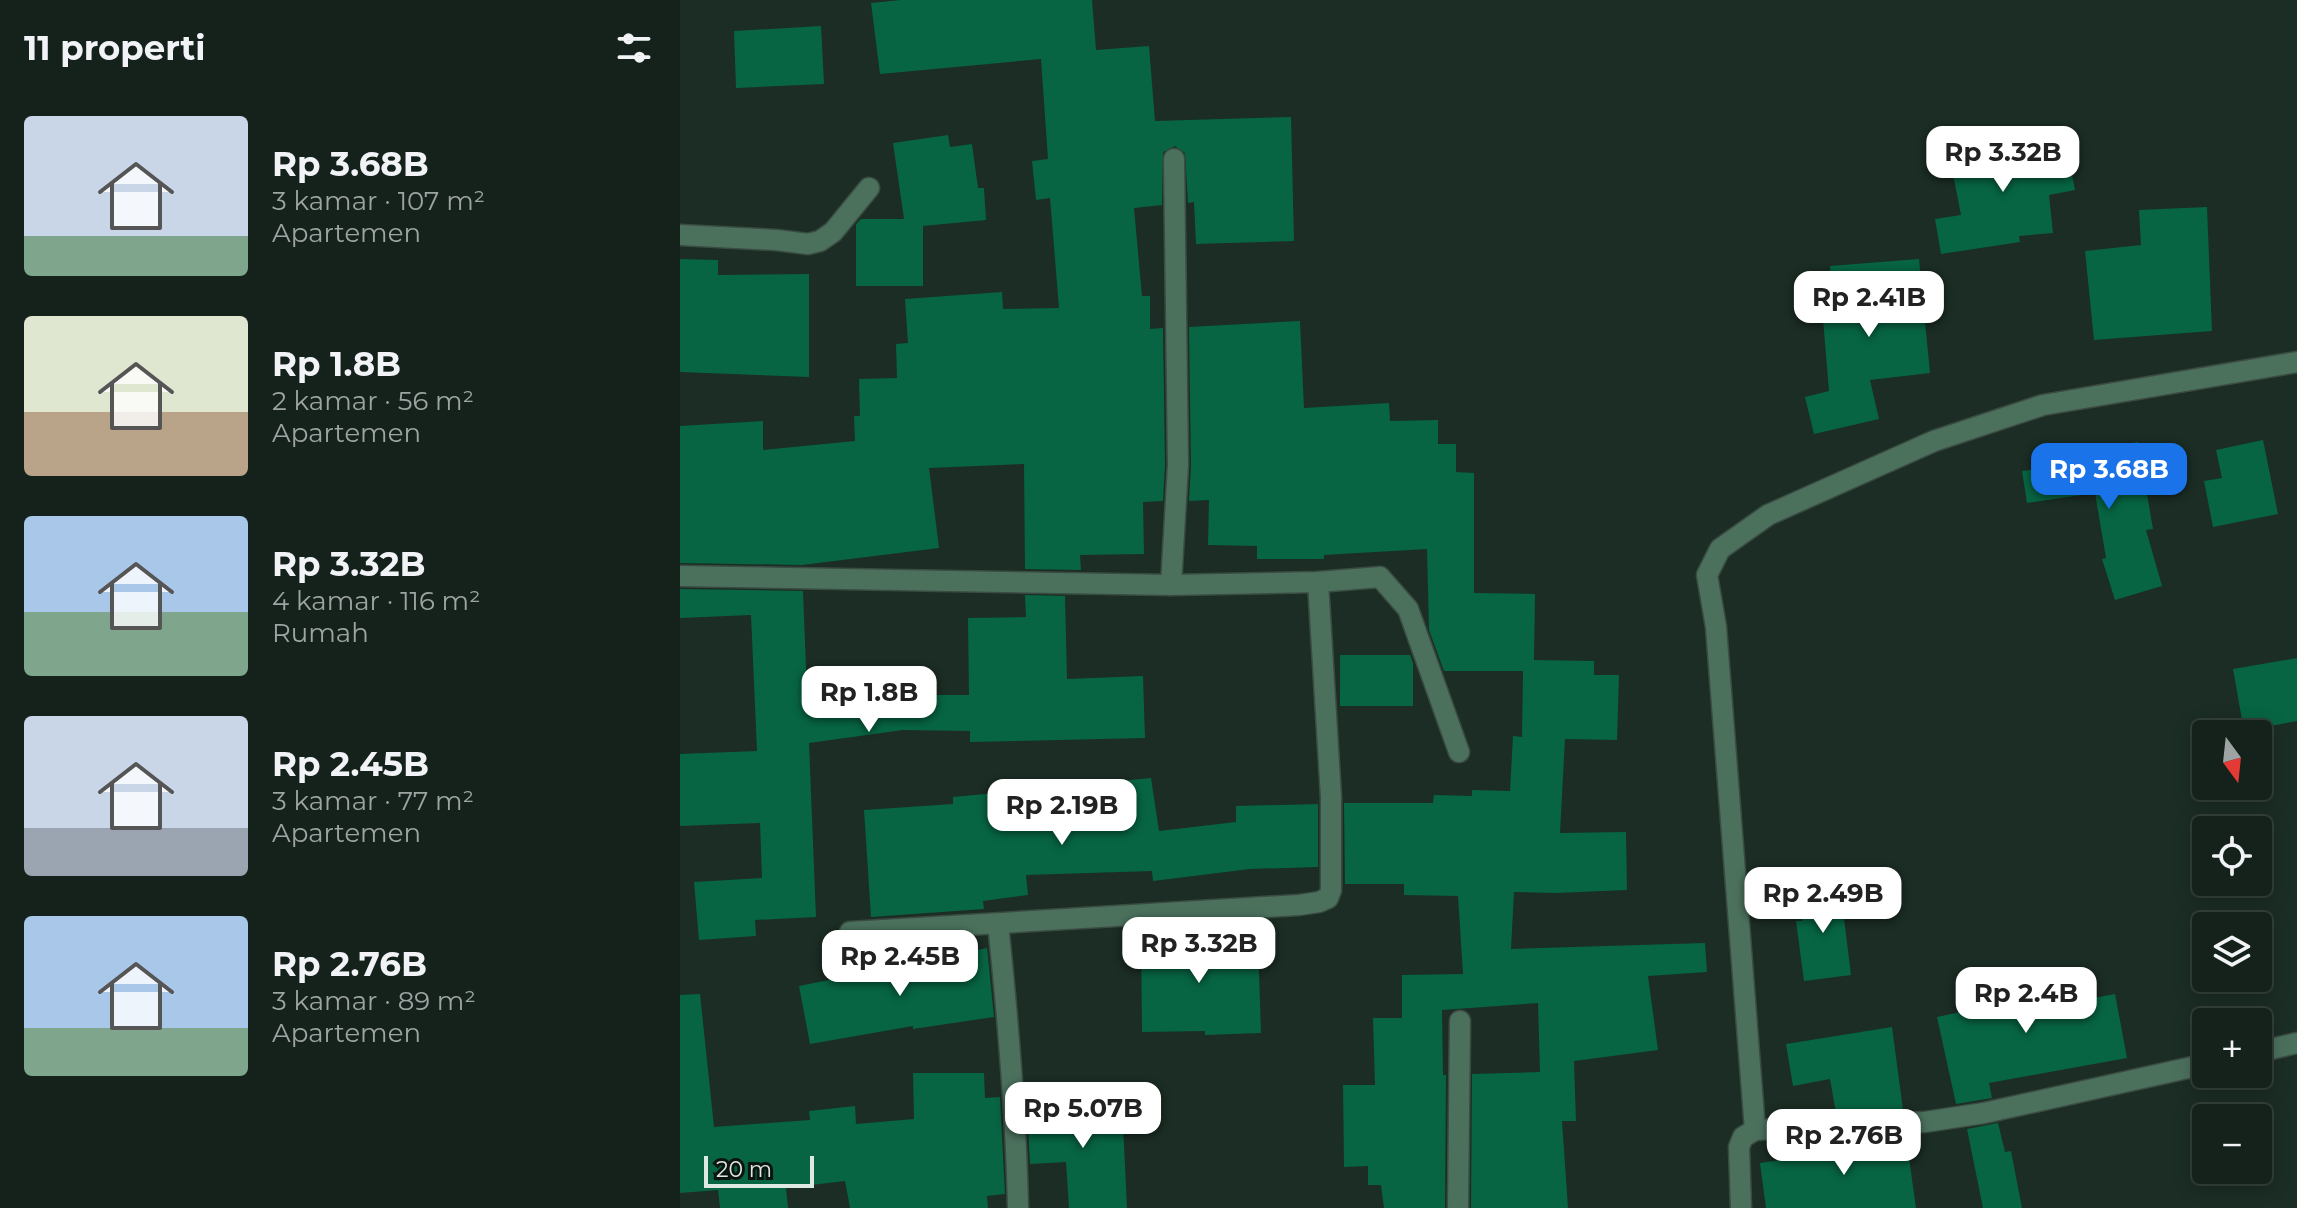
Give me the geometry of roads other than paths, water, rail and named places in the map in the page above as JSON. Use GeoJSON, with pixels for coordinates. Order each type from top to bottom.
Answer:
{"type":"FeatureCollection","features":[{"type":"Feature","properties":{"kind":"street"},"geometry":{"type":"LineString","coordinates":[[1171,585],[1178,465],[1174,159]]}},
{"type":"Feature","properties":{"kind":"street"},"geometry":{"type":"LineString","coordinates":[[680,235],[808,244],[820,241],[833,232],[869,188]]}},
{"type":"Feature","properties":{"kind":"street"},"geometry":{"type":"LineString","coordinates":[[1755,1130],[1716,627],[1707,575],[1720,549],[1781,509],[1934,441],[2043,405],[2297,362]]}},
{"type":"Feature","properties":{"kind":"street"},"geometry":{"type":"LineString","coordinates":[[680,576],[1171,585],[1318,582],[1380,577],[1408,609],[1459,752]]}},
{"type":"Feature","properties":{"kind":"street"},"geometry":{"type":"LineString","coordinates":[[850,932],[1299,905],[1328,898],[1331,890],[1331,797],[1318,582]]}},
{"type":"Feature","properties":{"kind":"street"},"geometry":{"type":"LineString","coordinates":[[998,924],[1011,1048],[1018,1152],[1018,1208]]}},
{"type":"Feature","properties":{"kind":"street"},"geometry":{"type":"LineString","coordinates":[[1458,1208],[1460,1021]]}},
{"type":"Feature","properties":{"kind":"street"},"geometry":{"type":"LineString","coordinates":[[2272,1049],[2297,1043]]}},
{"type":"Feature","properties":{"kind":"street"},"geometry":{"type":"LineString","coordinates":[[1741,1208],[1739,1147],[1743,1137],[1755,1130],[1925,1122],[1969,1116],[2192,1067]]}}]}
